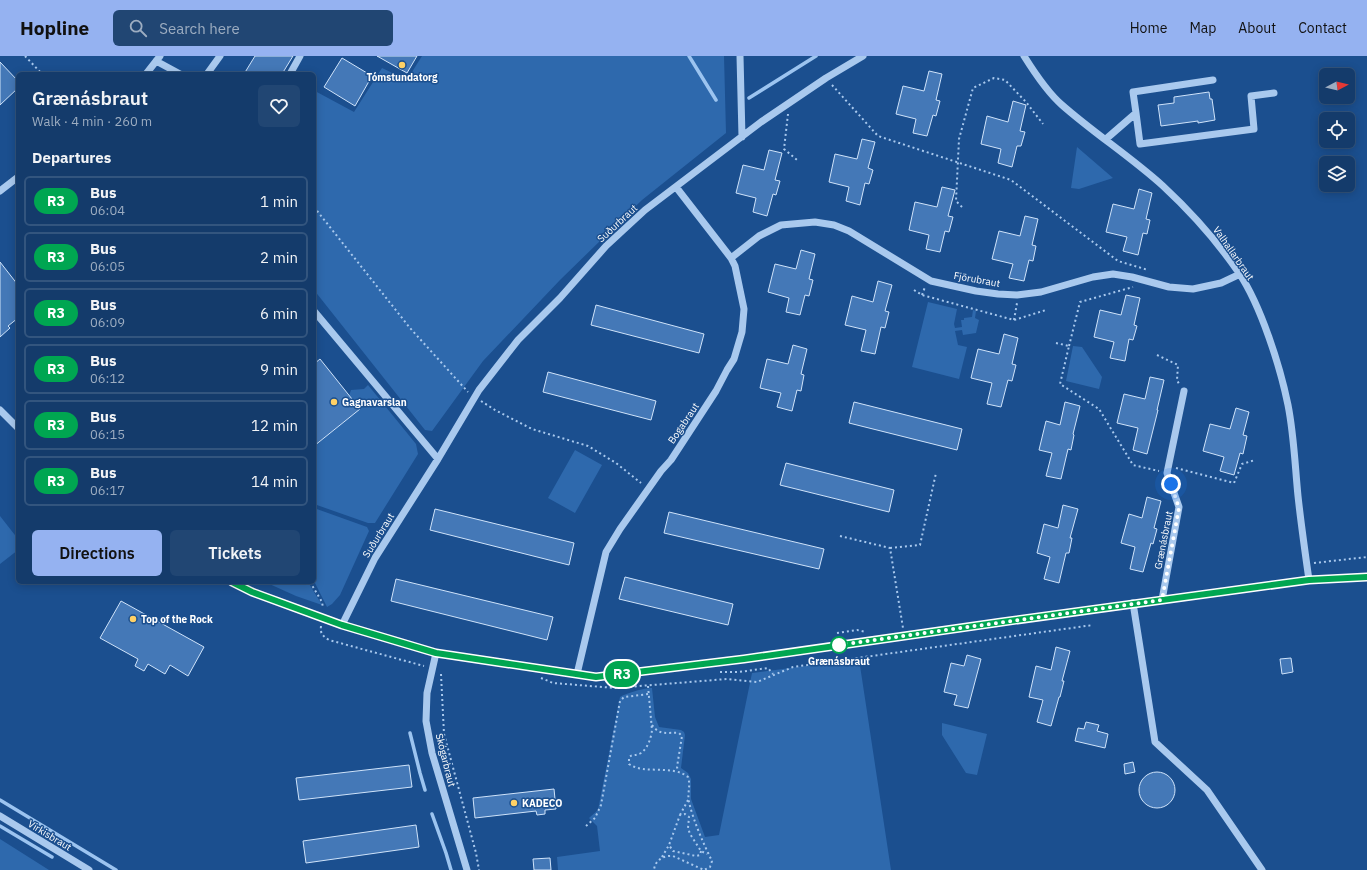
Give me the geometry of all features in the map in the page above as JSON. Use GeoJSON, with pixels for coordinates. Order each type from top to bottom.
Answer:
{"type":"FeatureCollection","features":[{"type":"Feature","properties":{"kind":"street"},"geometry":{"type":"LineString","coordinates":[[209,72],[220,56]]}},
{"type":"Feature","properties":{"kind":"street"},"geometry":{"type":"LineString","coordinates":[[291,72],[300,56]]}},
{"type":"Feature","properties":{"kind":"street"},"geometry":{"type":"LineString","coordinates":[[740,56],[742,137]]}},
{"type":"Feature","properties":{"kind":"street","name":"Suðurbraut"},"geometry":{"type":"LineString","coordinates":[[342,625],[375,558],[438,459],[475,397],[518,340],[560,298],[606,246],[645,210],[790,102],[863,56]]}},
{"type":"Feature","properties":{"kind":"street","name":"Valhallarbraut"},"geometry":{"type":"LineString","coordinates":[[1024,56],[1034,73],[1061,105],[1106,139],[1163,186],[1208,231],[1240,274],[1266,330],[1288,405],[1309,580]]}},
{"type":"Feature","properties":{"kind":"street"},"geometry":{"type":"LineString","coordinates":[[148,72],[158,58],[177,72]]}},
{"type":"Feature","properties":{"kind":"street"},"geometry":{"type":"LineString","coordinates":[[1213,80],[1133,92],[1140,144],[1254,129],[1250,96],[1274,93]]}},
{"type":"Feature","properties":{"kind":"street"},"geometry":{"type":"LineString","coordinates":[[1106,139],[1136,113]]}},
{"type":"Feature","properties":{"kind":"street"},"geometry":{"type":"LineString","coordinates":[[0,191],[16,179]]}},
{"type":"Feature","properties":{"kind":"street","name":"Bogabraut"},"geometry":{"type":"LineString","coordinates":[[577,674],[606,552],[648,489],[671,460],[716,391],[734,359],[742,332],[744,309],[735,266],[731,258],[676,187]]}},
{"type":"Feature","properties":{"kind":"street","name":"Fjörubraut"},"geometry":{"type":"LineString","coordinates":[[731,258],[759,236],[781,225],[815,222],[834,225],[849,231],[930,280],[976,291],[998,294],[1019,295],[1041,292],[1093,277],[1112,274],[1146,280],[1169,287],[1193,289],[1221,283],[1240,274]]}},
{"type":"Feature","properties":{"kind":"street"},"geometry":{"type":"LineString","coordinates":[[316,313],[438,459]]}},
{"type":"Feature","properties":{"kind":"street"},"geometry":{"type":"LineString","coordinates":[[1168,469],[1184,391]]}},
{"type":"Feature","properties":{"kind":"street"},"geometry":{"type":"LineString","coordinates":[[0,410],[16,426]]}},
{"type":"Feature","properties":{"kind":"street","name":"Grænásbraut"},"geometry":{"type":"LineString","coordinates":[[1162,600],[1179,508],[1168,469]]}},
{"type":"Feature","properties":{"kind":"street"},"geometry":{"type":"LineString","coordinates":[[236,584],[252,592],[342,625],[436,653],[596,677],[744,659],[1309,580],[1367,577]]}},
{"type":"Feature","properties":{"kind":"street"},"geometry":{"type":"LineString","coordinates":[[1133,604],[1155,742],[1206,790],[1262,870]]}},
{"type":"Feature","properties":{"kind":"street","name":"Skógarbraut"},"geometry":{"type":"LineString","coordinates":[[436,653],[427,693],[426,722],[432,753],[467,870]]}},
{"type":"Feature","properties":{"kind":"street","name":"Virkisbraut"},"geometry":{"type":"LineString","coordinates":[[0,816],[89,870]]}},
{"type":"Feature","properties":{"kind":"path"},"geometry":{"type":"LineString","coordinates":[[26,56],[40,72]]}},
{"type":"Feature","properties":{"kind":"path"},"geometry":{"type":"LineString","coordinates":[[826,78],[878,136],[1011,180],[1118,261],[1148,270]]}},
{"type":"Feature","properties":{"kind":"path"},"geometry":{"type":"LineString","coordinates":[[962,207],[956,201],[959,139],[973,88],[994,78],[1005,80],[1026,102],[1043,124]]}},
{"type":"Feature","properties":{"kind":"path"},"geometry":{"type":"LineString","coordinates":[[790,102],[784,149],[797,160]]}},
{"type":"Feature","properties":{"kind":"path"},"geometry":{"type":"LineString","coordinates":[[316,210],[410,328],[467,392],[495,410],[532,429],[588,446],[616,463],[648,489]]}},
{"type":"Feature","properties":{"kind":"path"},"geometry":{"type":"LineString","coordinates":[[1146,280],[1133,286],[1080,302],[1060,384],[1099,409],[1133,465],[1168,469],[1234,484],[1242,464],[1256,460]]}},
{"type":"Feature","properties":{"kind":"path"},"geometry":{"type":"LineString","coordinates":[[914,290],[922,295],[1014,320],[1046,310]]}},
{"type":"Feature","properties":{"kind":"path"},"geometry":{"type":"LineString","coordinates":[[1014,320],[1019,295]]}},
{"type":"Feature","properties":{"kind":"path"},"geometry":{"type":"LineString","coordinates":[[1056,343],[1069,346]]}},
{"type":"Feature","properties":{"kind":"path"},"geometry":{"type":"LineString","coordinates":[[1157,355],[1178,365],[1177,380],[1184,391]]}},
{"type":"Feature","properties":{"kind":"path"},"geometry":{"type":"LineString","coordinates":[[840,536],[890,548],[920,545],[936,473]]}},
{"type":"Feature","properties":{"kind":"path"},"geometry":{"type":"LineString","coordinates":[[890,548],[904,636]]}},
{"type":"Feature","properties":{"kind":"path"},"geometry":{"type":"LineString","coordinates":[[1307,564],[1367,557]]}},
{"type":"Feature","properties":{"kind":"path"},"geometry":{"type":"LineString","coordinates":[[534,668],[539,677],[553,684],[615,688],[727,679],[757,682],[773,674],[793,667],[1093,625]]}},
{"type":"Feature","properties":{"kind":"path"},"geometry":{"type":"LineString","coordinates":[[718,672],[739,672],[768,668],[773,674]]}},
{"type":"Feature","properties":{"kind":"path"},"geometry":{"type":"LineString","coordinates":[[441,672],[444,734],[476,853],[479,870]]}},
{"type":"Feature","properties":{"kind":"path"},"geometry":{"type":"LineString","coordinates":[[648,686],[652,730],[649,743],[642,752],[629,757],[629,764],[636,768],[678,771],[688,777],[690,782],[688,798],[669,845],[662,858],[655,864],[654,870]]}},
{"type":"Feature","properties":{"kind":"path"},"geometry":{"type":"LineString","coordinates":[[586,826],[595,818],[601,804],[620,701],[624,697],[649,694]]}},
{"type":"Feature","properties":{"kind":"path"},"geometry":{"type":"LineString","coordinates":[[651,724],[658,732],[679,733],[682,736],[678,759],[678,771]]}},
{"type":"Feature","properties":{"kind":"path"},"geometry":{"type":"LineString","coordinates":[[662,858],[673,856],[704,870],[708,869],[711,865],[712,861],[708,855],[691,811],[688,798]]}},
{"type":"Feature","properties":{"kind":"path"},"geometry":{"type":"LineString","coordinates":[[680,815],[685,814],[689,817],[688,828],[690,834],[701,851],[708,855]]}},
{"type":"Feature","properties":{"kind":"path"},"geometry":{"type":"LineString","coordinates":[[669,845],[673,852],[692,856],[700,855],[701,851]]}},
{"type":"Feature","properties":{"kind":"shaded area"},"geometry":{"type":"Polygon","coordinates":[[[422,56],[724,56],[726,133],[642,200],[560,280],[483,361],[432,431],[425,430],[316,293],[316,92],[354,112],[382,68],[407,80],[422,56]]]}},
{"type":"Feature","properties":{"kind":"shaded area"},"geometry":{"type":"Polygon","coordinates":[[[1077,147],[1113,178],[1079,189],[1071,188],[1077,147]]]}},
{"type":"Feature","properties":{"kind":"shaded area"},"geometry":{"type":"Polygon","coordinates":[[[928,302],[957,309],[954,324],[955,328],[962,327],[961,320],[972,317],[973,310],[976,311],[975,318],[979,320],[976,333],[963,335],[962,330],[955,331],[958,345],[967,347],[959,379],[912,367],[928,302]]]}},
{"type":"Feature","properties":{"kind":"shaded area"},"geometry":{"type":"Polygon","coordinates":[[[1073,346],[1082,347],[1102,377],[1099,389],[1066,381],[1073,346]]]}},
{"type":"Feature","properties":{"kind":"shaded area"},"geometry":{"type":"Polygon","coordinates":[[[368,385],[416,444],[418,454],[375,523],[368,523],[316,505],[316,444],[360,409],[349,396],[351,390],[364,389],[368,385]]]}},
{"type":"Feature","properties":{"kind":"shaded area"},"geometry":{"type":"Polygon","coordinates":[[[575,450],[602,465],[575,513],[548,498],[575,450]]]}},
{"type":"Feature","properties":{"kind":"shaded area"},"geometry":{"type":"Polygon","coordinates":[[[316,509],[367,527],[369,531],[340,595],[327,607],[316,584],[316,509]]]}},
{"type":"Feature","properties":{"kind":"shaded area"},"geometry":{"type":"Polygon","coordinates":[[[0,516],[16,536],[16,552],[0,564],[0,516]]]}},
{"type":"Feature","properties":{"kind":"shaded area"},"geometry":{"type":"Polygon","coordinates":[[[269,584],[309,584],[322,605],[296,596],[269,584]]]}},
{"type":"Feature","properties":{"kind":"shaded area"},"geometry":{"type":"Polygon","coordinates":[[[859,659],[891,870],[558,870],[557,857],[600,851],[597,826],[589,818],[598,810],[620,697],[636,691],[652,688],[655,717],[659,727],[681,730],[684,732],[685,735],[681,768],[688,773],[691,779],[691,799],[705,837],[719,835],[752,673],[859,659]]]}},
{"type":"Feature","properties":{"kind":"shaded area"},"geometry":{"type":"Polygon","coordinates":[[[942,723],[987,734],[977,775],[966,773],[942,735],[942,723]]]}},
{"type":"Feature","properties":{"kind":"shaded area"},"geometry":{"type":"Polygon","coordinates":[[[0,839],[49,870],[0,870],[0,839]]]}},
{"type":"Feature","properties":{"kind":"building"},"geometry":{"type":"Polygon","coordinates":[[[255,56],[293,56],[283,72],[245,72],[255,56]]]}},
{"type":"Feature","properties":{"kind":"building","name":"Tómstundatorg"},"geometry":{"type":"Polygon","coordinates":[[[377,56],[417,56],[407,73],[377,56]]]}},
{"type":"Feature","properties":{"kind":"building"},"geometry":{"type":"Polygon","coordinates":[[[342,58],[372,76],[355,106],[324,87],[342,58]]]}},
{"type":"Feature","properties":{"kind":"building"},"geometry":{"type":"Polygon","coordinates":[[[0,62],[16,79],[16,90],[0,105],[0,62]]]}},
{"type":"Feature","properties":{"kind":"building"},"geometry":{"type":"Polygon","coordinates":[[[929,71],[942,74],[936,100],[940,101],[936,116],[933,115],[927,136],[913,133],[916,119],[896,114],[903,86],[924,91],[929,71]]]}},
{"type":"Feature","properties":{"kind":"building"},"geometry":{"type":"Polygon","coordinates":[[[1209,92],[1210,99],[1212,99],[1215,120],[1161,126],[1158,105],[1174,103],[1174,97],[1209,92]]]}},
{"type":"Feature","properties":{"kind":"building"},"geometry":{"type":"Polygon","coordinates":[[[1013,101],[1026,105],[1020,131],[1025,132],[1021,146],[1017,146],[1012,167],[998,163],[1001,149],[981,144],[987,116],[1008,122],[1013,101]]]}},
{"type":"Feature","properties":{"kind":"building"},"geometry":{"type":"Polygon","coordinates":[[[862,139],[875,142],[868,168],[873,170],[869,184],[865,183],[860,205],[846,201],[849,187],[829,182],[835,154],[857,159],[862,139]]]}},
{"type":"Feature","properties":{"kind":"building"},"geometry":{"type":"Polygon","coordinates":[[[769,150],[782,153],[775,180],[780,181],[776,195],[773,194],[767,216],[753,212],[756,198],[736,193],[743,165],[764,170],[769,150]]]}},
{"type":"Feature","properties":{"kind":"building"},"geometry":{"type":"Polygon","coordinates":[[[942,187],[955,190],[948,216],[953,217],[949,232],[945,231],[940,252],[926,249],[929,235],[909,230],[915,202],[937,207],[942,187]]]}},
{"type":"Feature","properties":{"kind":"building"},"geometry":{"type":"Polygon","coordinates":[[[1139,189],[1152,193],[1146,219],[1150,220],[1147,234],[1143,233],[1138,255],[1123,251],[1127,237],[1106,232],[1113,204],[1134,209],[1139,189]]]}},
{"type":"Feature","properties":{"kind":"building"},"geometry":{"type":"Polygon","coordinates":[[[1025,216],[1038,219],[1032,245],[1036,246],[1033,261],[1029,260],[1024,281],[1009,278],[1013,264],[992,259],[999,231],[1020,236],[1025,216]]]}},
{"type":"Feature","properties":{"kind":"building"},"geometry":{"type":"Polygon","coordinates":[[[801,250],[815,254],[809,279],[813,280],[809,296],[805,295],[800,315],[786,312],[789,298],[768,292],[775,264],[796,269],[801,250]]]}},
{"type":"Feature","properties":{"kind":"building"},"geometry":{"type":"Polygon","coordinates":[[[0,262],[16,282],[16,320],[8,326],[10,328],[0,337],[0,262]]]}},
{"type":"Feature","properties":{"kind":"building"},"geometry":{"type":"Polygon","coordinates":[[[878,281],[892,285],[885,311],[889,312],[885,328],[881,327],[875,354],[861,351],[866,330],[845,325],[852,296],[873,302],[878,281]]]}},
{"type":"Feature","properties":{"kind":"building"},"geometry":{"type":"Polygon","coordinates":[[[1126,295],[1140,298],[1134,325],[1137,326],[1133,340],[1129,339],[1125,361],[1110,358],[1114,342],[1094,337],[1100,310],[1121,315],[1126,295]]]}},
{"type":"Feature","properties":{"kind":"building"},"geometry":{"type":"Polygon","coordinates":[[[596,305],[704,334],[699,353],[591,325],[596,305]]]}},
{"type":"Feature","properties":{"kind":"building"},"geometry":{"type":"Polygon","coordinates":[[[1004,334],[1018,338],[1012,364],[1016,365],[1012,381],[1008,380],[1001,407],[987,404],[992,383],[971,378],[978,349],[999,354],[1004,334]]]}},
{"type":"Feature","properties":{"kind":"building"},"geometry":{"type":"Polygon","coordinates":[[[793,345],[807,349],[801,374],[804,375],[801,391],[797,390],[792,411],[777,407],[781,393],[760,388],[767,359],[788,364],[793,345]]]}},
{"type":"Feature","properties":{"kind":"building","name":"Gagnavarslan"},"geometry":{"type":"Polygon","coordinates":[[[320,359],[360,409],[316,444],[316,362],[320,359]]]}},
{"type":"Feature","properties":{"kind":"building"},"geometry":{"type":"Polygon","coordinates":[[[548,372],[656,401],[651,420],[543,392],[548,372]]]}},
{"type":"Feature","properties":{"kind":"building"},"geometry":{"type":"Polygon","coordinates":[[[1150,377],[1164,380],[1147,454],[1133,450],[1138,428],[1117,423],[1124,394],[1145,399],[1150,377]]]}},
{"type":"Feature","properties":{"kind":"building"},"geometry":{"type":"Polygon","coordinates":[[[854,402],[962,429],[957,450],[849,423],[854,402]]]}},
{"type":"Feature","properties":{"kind":"building"},"geometry":{"type":"Polygon","coordinates":[[[1065,402],[1080,406],[1073,434],[1071,450],[1068,449],[1061,479],[1046,476],[1052,453],[1039,450],[1046,421],[1060,425],[1065,402]]]}},
{"type":"Feature","properties":{"kind":"building"},"geometry":{"type":"Polygon","coordinates":[[[1236,408],[1249,412],[1243,435],[1247,436],[1243,454],[1240,453],[1234,475],[1220,471],[1224,457],[1203,451],[1210,424],[1230,429],[1236,408]]]}},
{"type":"Feature","properties":{"kind":"building"},"geometry":{"type":"Polygon","coordinates":[[[786,463],[894,490],[889,512],[780,485],[786,463]]]}},
{"type":"Feature","properties":{"kind":"building"},"geometry":{"type":"Polygon","coordinates":[[[1147,497],[1161,501],[1154,528],[1157,529],[1153,544],[1151,543],[1143,572],[1130,569],[1135,547],[1121,543],[1129,514],[1142,518],[1147,497]]]}},
{"type":"Feature","properties":{"kind":"building"},"geometry":{"type":"Polygon","coordinates":[[[1063,505],[1078,509],[1070,538],[1072,538],[1069,553],[1066,553],[1059,583],[1044,579],[1050,557],[1037,553],[1044,524],[1058,528],[1063,505]]]}},
{"type":"Feature","properties":{"kind":"building"},"geometry":{"type":"Polygon","coordinates":[[[435,509],[574,543],[569,565],[430,530],[435,509]]]}},
{"type":"Feature","properties":{"kind":"building"},"geometry":{"type":"Polygon","coordinates":[[[669,512],[824,549],[819,569],[664,533],[669,512]]]}},
{"type":"Feature","properties":{"kind":"building"},"geometry":{"type":"Polygon","coordinates":[[[625,577],[733,604],[728,625],[619,599],[625,577]]]}},
{"type":"Feature","properties":{"kind":"building"},"geometry":{"type":"Polygon","coordinates":[[[396,579],[553,617],[547,640],[391,601],[396,579]]]}},
{"type":"Feature","properties":{"kind":"building","name":"Top of the Rock"},"geometry":{"type":"Polygon","coordinates":[[[121,601],[204,647],[188,676],[170,665],[165,674],[148,664],[144,671],[135,666],[138,659],[100,638],[121,601]]]}},
{"type":"Feature","properties":{"kind":"building"},"geometry":{"type":"Polygon","coordinates":[[[1056,647],[1070,651],[1062,681],[1064,681],[1060,697],[1051,726],[1037,722],[1043,700],[1029,697],[1036,666],[1051,670],[1056,647]]]}},
{"type":"Feature","properties":{"kind":"building"},"geometry":{"type":"Polygon","coordinates":[[[967,655],[981,659],[968,708],[954,705],[957,695],[944,692],[951,663],[964,666],[967,655]]]}},
{"type":"Feature","properties":{"kind":"building"},"geometry":{"type":"Polygon","coordinates":[[[1291,658],[1293,672],[1282,674],[1280,659],[1291,658]]]}},
{"type":"Feature","properties":{"kind":"building"},"geometry":{"type":"Polygon","coordinates":[[[1086,722],[1099,725],[1097,731],[1108,734],[1105,748],[1075,741],[1078,728],[1084,729],[1086,722]]]}},
{"type":"Feature","properties":{"kind":"building"},"geometry":{"type":"Polygon","coordinates":[[[1133,762],[1135,772],[1125,774],[1124,764],[1133,762]]]}},
{"type":"Feature","properties":{"kind":"building"},"geometry":{"type":"Polygon","coordinates":[[[409,765],[412,787],[299,800],[296,778],[409,765]]]}},
{"type":"Feature","properties":{"kind":"building"},"geometry":{"type":"Polygon","coordinates":[[[1161,772],[1170,777],[1174,783],[1174,797],[1170,803],[1161,808],[1153,808],[1144,803],[1140,797],[1139,786],[1144,777],[1150,773],[1161,772]]]}},
{"type":"Feature","properties":{"kind":"building","name":"KADECO"},"geometry":{"type":"Polygon","coordinates":[[[554,789],[556,809],[545,810],[545,814],[537,815],[536,811],[475,818],[473,798],[554,789]]]}},
{"type":"Feature","properties":{"kind":"building"},"geometry":{"type":"Polygon","coordinates":[[[416,825],[419,847],[306,863],[303,841],[416,825]]]}},
{"type":"Feature","properties":{"kind":"building"},"geometry":{"type":"Polygon","coordinates":[[[550,858],[551,870],[534,870],[533,859],[550,858]]]}},
{"type":"Feature","properties":{"kind":"waterway"},"geometry":{"type":"LineString","coordinates":[[689,56],[716,100]]}},
{"type":"Feature","properties":{"kind":"waterway"},"geometry":{"type":"LineString","coordinates":[[749,98],[816,56]]}},
{"type":"Feature","properties":{"kind":"waterway"},"geometry":{"type":"LineString","coordinates":[[410,733],[425,790]]}},
{"type":"Feature","properties":{"kind":"waterway"},"geometry":{"type":"LineString","coordinates":[[0,800],[116,870]]}},
{"type":"Feature","properties":{"kind":"waterway"},"geometry":{"type":"LineString","coordinates":[[432,814],[451,870]]}},
{"type":"Feature","properties":{"kind":"waterway"},"geometry":{"type":"LineString","coordinates":[[0,826],[52,857]]}},
{"type":"Feature","properties":{"kind":"bus line","name":"R3"},"geometry":{"type":"LineString","coordinates":[[235,584],[252,592],[342,625],[436,653],[596,677],[744,659],[1309,580],[1352,576],[1367,577]]}},
{"type":"Feature","properties":{"kind":"place","name":"Tómstundatorg"},"geometry":{"type":"Point","coordinates":[402,65]}},
{"type":"Feature","properties":{"kind":"place","name":"Gagnavarslan"},"geometry":{"type":"Point","coordinates":[334,402]}},
{"type":"Feature","properties":{"kind":"place","name":"Top of the Rock"},"geometry":{"type":"Point","coordinates":[133,619]}},
{"type":"Feature","properties":{"kind":"place","name":"Grænásbraut"},"geometry":{"type":"Point","coordinates":[839,645]}},
{"type":"Feature","properties":{"kind":"place","name":"KADECO"},"geometry":{"type":"Point","coordinates":[514,803]}},
{"type":"Feature","properties":{"kind":"route"},"geometry":{"type":"LineString","coordinates":[[839,645],[1162,600],[1179,508],[1171,484]]}}]}
